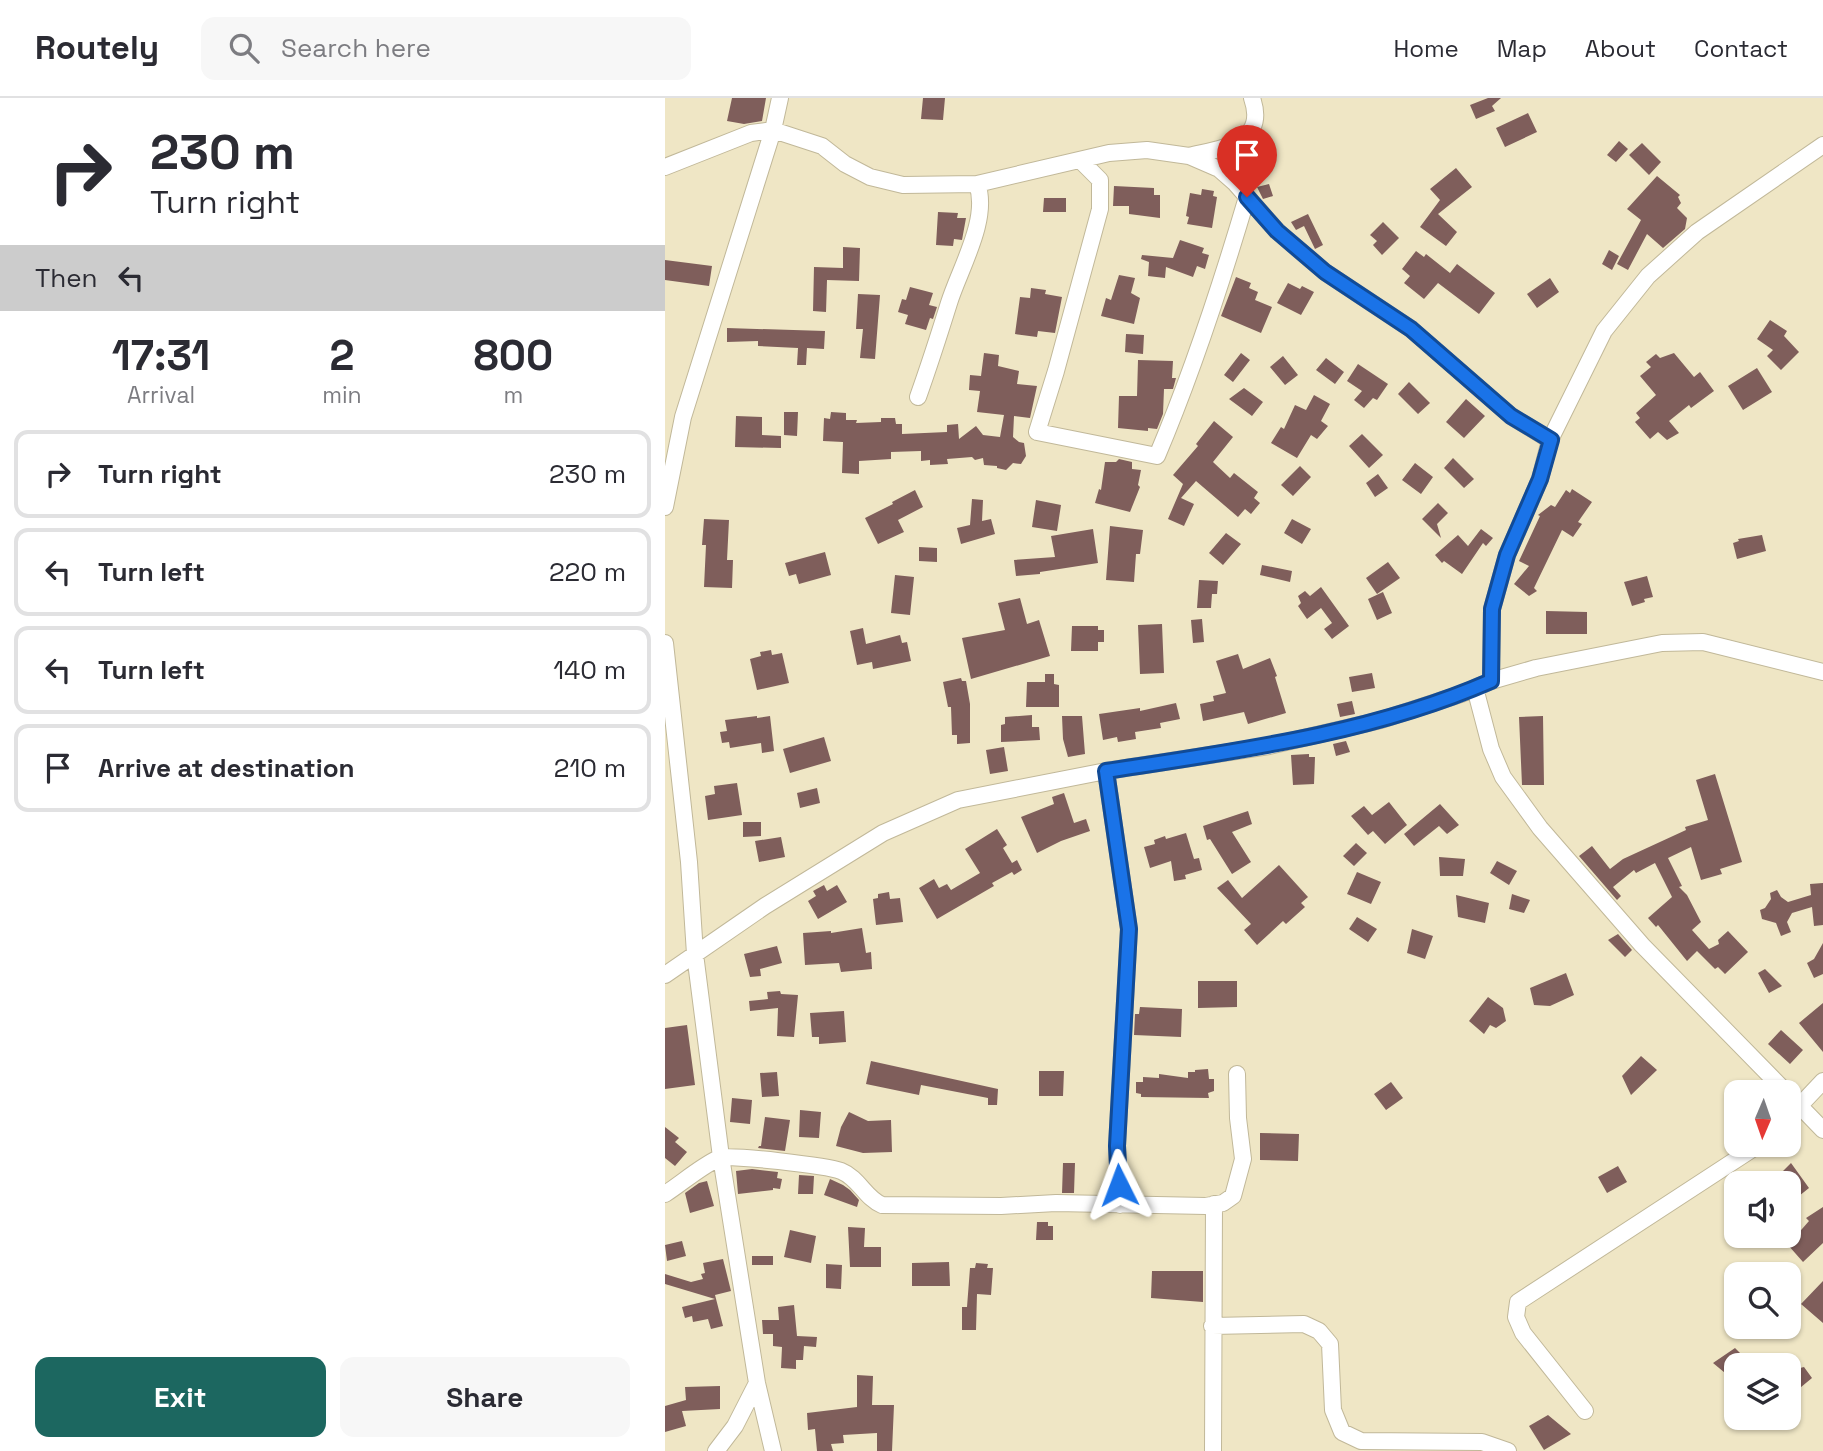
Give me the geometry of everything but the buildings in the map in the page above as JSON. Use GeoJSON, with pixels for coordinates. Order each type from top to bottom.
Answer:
{"type":"FeatureCollection","features":[{"type":"Feature","properties":{"kind":"street"},"geometry":{"type":"LineString","coordinates":[[665,508],[683,417],[773,130],[780,98]]}},
{"type":"Feature","properties":{"kind":"street"},"geometry":{"type":"LineString","coordinates":[[1189,156],[1238,144],[1253,128],[1255,107],[1252,98]]}},
{"type":"Feature","properties":{"kind":"street"},"geometry":{"type":"LineString","coordinates":[[665,167],[751,133],[773,130],[821,146],[845,164],[870,177],[903,185],[977,184],[1081,162],[1109,153],[1147,150],[1189,156],[1219,169],[1277,231],[1325,272],[1411,329],[1511,416],[1551,440]]}},
{"type":"Feature","properties":{"kind":"street"},"geometry":{"type":"LineString","coordinates":[[1491,681],[1492,609],[1507,555],[1540,479],[1551,440],[1604,331],[1648,276],[1697,232],[1823,145]]}},
{"type":"Feature","properties":{"kind":"street"},"geometry":{"type":"LineString","coordinates":[[1081,162],[1100,180],[1100,209],[1037,432],[1157,456],[1187,387],[1247,197]]}},
{"type":"Feature","properties":{"kind":"street"},"geometry":{"type":"LineString","coordinates":[[918,397],[950,300],[962,275],[977,224],[982,198],[977,184]]}},
{"type":"Feature","properties":{"kind":"street"},"geometry":{"type":"LineString","coordinates":[[665,975],[765,906],[883,833],[958,800],[1106,771],[1282,743],[1381,719],[1536,668],[1662,643],[1703,642],[1823,672]]}},
{"type":"Feature","properties":{"kind":"street"},"geometry":{"type":"LineString","coordinates":[[665,643],[689,862],[695,954],[721,1157],[757,1383],[773,1451]]}},
{"type":"Feature","properties":{"kind":"street"},"geometry":{"type":"LineString","coordinates":[[1475,688],[1490,750],[1503,777],[1540,828],[1641,945],[1774,1080]]}},
{"type":"Feature","properties":{"kind":"street"},"geometry":{"type":"LineString","coordinates":[[1106,771],[1129,929],[1117,1146],[1120,1205]]}},
{"type":"Feature","properties":{"kind":"street"},"geometry":{"type":"LineString","coordinates":[[665,1194],[721,1157],[842,1171],[860,1184],[871,1200],[882,1205],[1223,1203],[1233,1196],[1243,1159],[1238,1118],[1237,1074]]}},
{"type":"Feature","properties":{"kind":"street"},"geometry":{"type":"LineString","coordinates":[[1801,1105],[1823,1081]]}},
{"type":"Feature","properties":{"kind":"street"},"geometry":{"type":"LineString","coordinates":[[1801,1116],[1823,1130]]}},
{"type":"Feature","properties":{"kind":"street"},"geometry":{"type":"LineString","coordinates":[[1585,1410],[1523,1333],[1516,1317],[1518,1302],[1740,1157]]}},
{"type":"Feature","properties":{"kind":"street"},"geometry":{"type":"LineString","coordinates":[[1213,1451],[1214,1204]]}},
{"type":"Feature","properties":{"kind":"street"},"geometry":{"type":"LineString","coordinates":[[1212,1326],[1304,1324],[1319,1331],[1330,1344],[1333,1410],[1342,1432],[1361,1441],[1482,1441],[1508,1451]]}},
{"type":"Feature","properties":{"kind":"street"},"geometry":{"type":"LineString","coordinates":[[716,1451],[735,1426],[757,1383]]}},
{"type":"Feature","properties":{"kind":"route"},"geometry":{"type":"LineString","coordinates":[[1119,1185],[1117,1146],[1129,929],[1106,771],[1269,746],[1381,719],[1461,694],[1491,681],[1492,609],[1507,555],[1540,479],[1551,440],[1511,416],[1411,329],[1325,272],[1277,231],[1247,197]]}}]}
